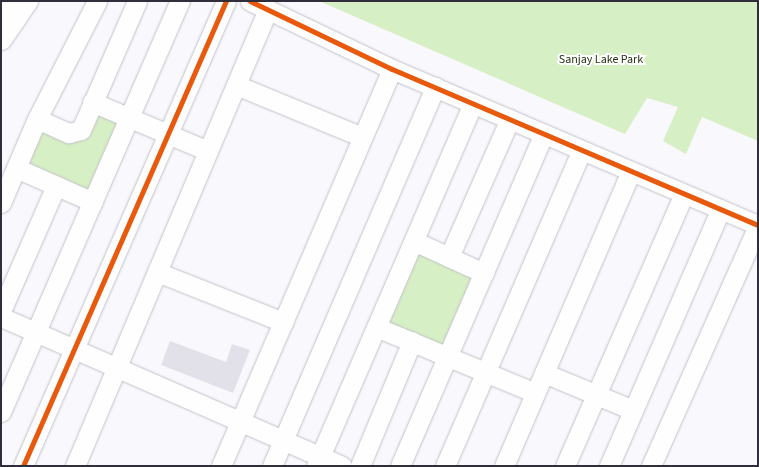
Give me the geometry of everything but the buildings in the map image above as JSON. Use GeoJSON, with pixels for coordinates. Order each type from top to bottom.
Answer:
{"type":"FeatureCollection","features":[{"type":"Feature","properties":{"kind":"main road"},"geometry":{"type":"LineString","coordinates":[[1,11],[8,1]]}},
{"type":"Feature","properties":{"kind":"main road"},"geometry":{"type":"LineString","coordinates":[[1,39],[27,1]]}},
{"type":"Feature","properties":{"kind":"street"},"geometry":{"type":"LineString","coordinates":[[1,203],[38,119],[97,1]]}},
{"type":"Feature","properties":{"kind":"street"},"geometry":{"type":"LineString","coordinates":[[38,119],[76,133],[81,130],[137,1]]}},
{"type":"Feature","properties":{"kind":"street"},"geometry":{"type":"LineString","coordinates":[[1,412],[180,1]]}},
{"type":"Feature","properties":{"kind":"street"},"geometry":{"type":"LineString","coordinates":[[23,466],[226,1]]}},
{"type":"Feature","properties":{"kind":"street"},"geometry":{"type":"LineString","coordinates":[[250,1],[392,69],[758,225],[651,466]]}},
{"type":"Feature","properties":{"kind":"street"},"geometry":{"type":"LineString","coordinates":[[75,466],[268,9]]}},
{"type":"Feature","properties":{"kind":"street"},"geometry":{"type":"LineString","coordinates":[[221,466],[392,69]]}},
{"type":"Feature","properties":{"kind":"street"},"geometry":{"type":"LineString","coordinates":[[236,85],[362,138]]}},
{"type":"Feature","properties":{"kind":"street"},"geometry":{"type":"LineString","coordinates":[[272,466],[435,87]]}},
{"type":"Feature","properties":{"kind":"street"},"geometry":{"type":"LineString","coordinates":[[92,102],[208,151]]}},
{"type":"Feature","properties":{"kind":"street"},"geometry":{"type":"LineString","coordinates":[[318,461],[474,104]]}},
{"type":"Feature","properties":{"kind":"street"},"geometry":{"type":"LineString","coordinates":[[449,257],[510,119]]}},
{"type":"Feature","properties":{"kind":"street"},"geometry":{"type":"LineString","coordinates":[[400,466],[544,134]]}},
{"type":"Feature","properties":{"kind":"street"},"geometry":{"type":"LineString","coordinates":[[446,466],[582,150]]}},
{"type":"Feature","properties":{"kind":"street"},"geometry":{"type":"LineString","coordinates":[[16,168],[92,202]]}},
{"type":"Feature","properties":{"kind":"street"},"geometry":{"type":"LineString","coordinates":[[504,466],[631,171]]}},
{"type":"Feature","properties":{"kind":"street"},"geometry":{"type":"LineString","coordinates":[[1,311],[56,186]]}},
{"type":"Feature","properties":{"kind":"street"},"geometry":{"type":"LineString","coordinates":[[566,466],[684,194]]}},
{"type":"Feature","properties":{"kind":"street"},"geometry":{"type":"LineString","coordinates":[[609,466],[721,209]]}},
{"type":"Feature","properties":{"kind":"street"},"geometry":{"type":"LineString","coordinates":[[414,241],[484,272]]}},
{"type":"Feature","properties":{"kind":"street"},"geometry":{"type":"LineString","coordinates":[[157,272],[283,322]]}},
{"type":"Feature","properties":{"kind":"street"},"geometry":{"type":"LineString","coordinates":[[1,317],[283,440],[318,461],[342,466]]}},
{"type":"Feature","properties":{"kind":"street"},"geometry":{"type":"LineString","coordinates":[[376,327],[536,393]]}},
{"type":"Feature","properties":{"kind":"street"},"geometry":{"type":"LineString","coordinates":[[360,466],[412,341]]}},
{"type":"Feature","properties":{"kind":"street"},"geometry":{"type":"LineString","coordinates":[[544,373],[633,410]]}},
{"type":"Feature","properties":{"kind":"green space","name":"Sanjay Lake Park"},"geometry":{"type":"Polygon","coordinates":[[[319,1],[758,1],[758,141],[702,117],[686,154],[663,141],[678,107],[647,98],[625,134],[319,1]]]}},
{"type":"Feature","properties":{"kind":"green space"},"geometry":{"type":"Polygon","coordinates":[[[93,107],[124,120],[90,197],[26,169],[45,125],[79,140],[93,107]]]}},
{"type":"Feature","properties":{"kind":"green space"},"geometry":{"type":"Polygon","coordinates":[[[414,246],[481,275],[449,351],[380,322],[414,246]]]}},
{"type":"Feature","properties":{"kind":"cycle path"},"geometry":{"type":"LineString","coordinates":[[23,466],[226,1]]}},
{"type":"Feature","properties":{"kind":"cycle path"},"geometry":{"type":"LineString","coordinates":[[250,1],[392,69],[758,225]]}}]}
